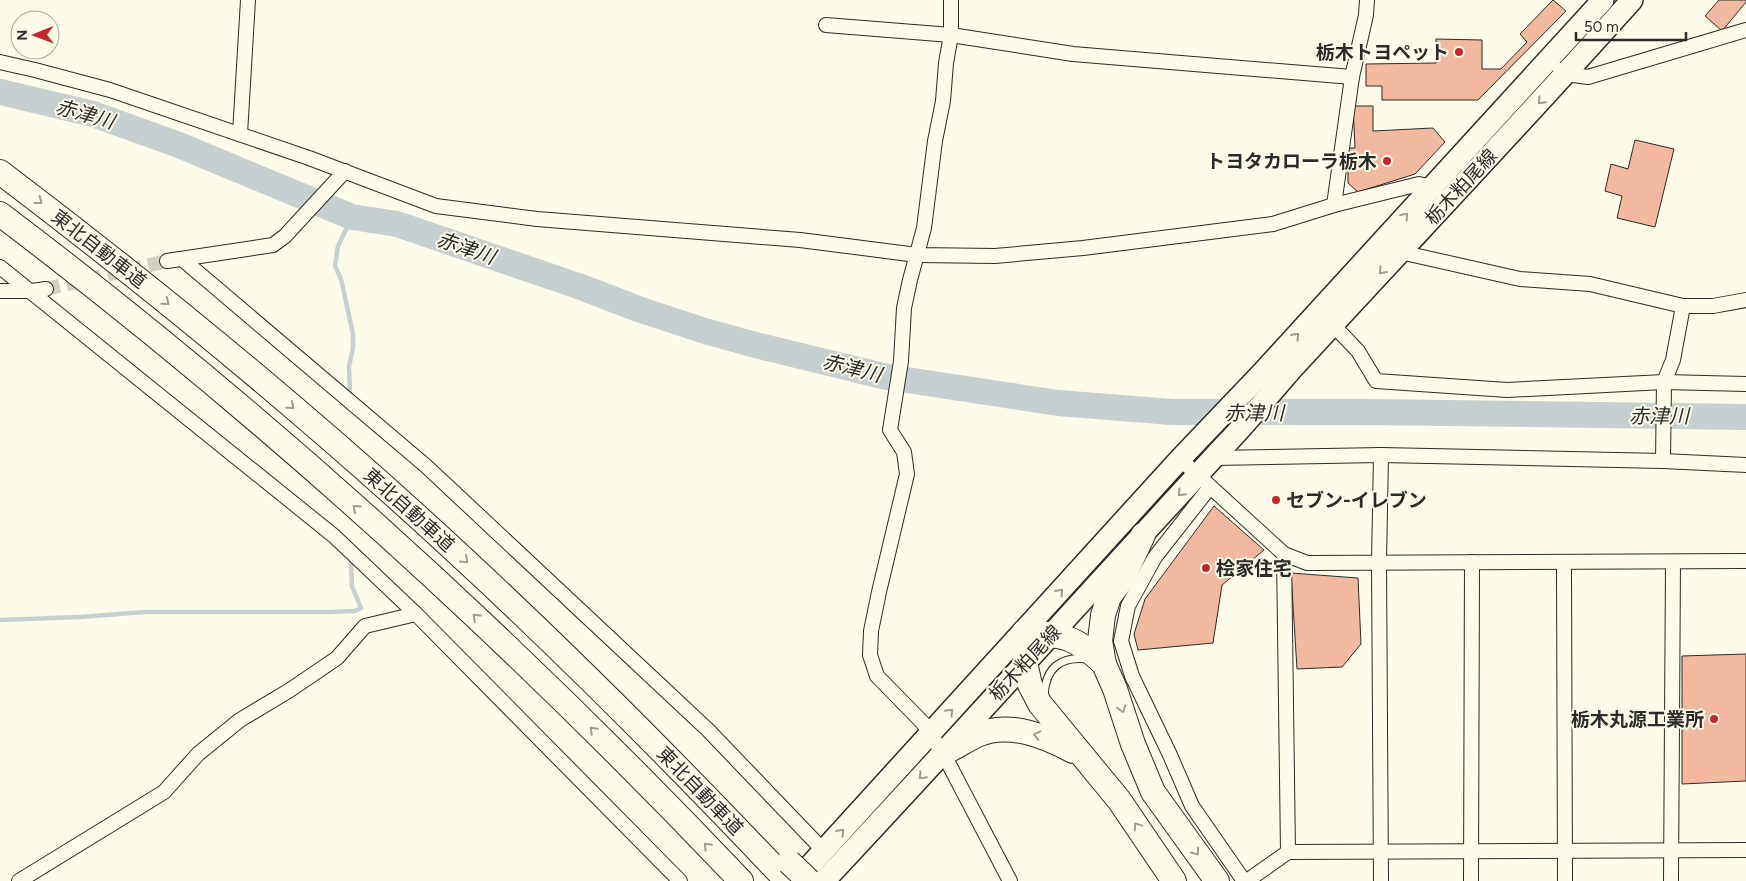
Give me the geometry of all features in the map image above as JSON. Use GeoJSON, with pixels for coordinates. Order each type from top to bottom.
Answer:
{"type":"FeatureCollection","features":[{"type":"Feature","properties":{"kind":"highway","name":"東北自動車道"},"geometry":{"type":"LineString","coordinates":[[0,172],[82,234],[220,346],[341,450],[466,560],[787,874],[809,881]]}},
{"type":"Feature","properties":{"kind":"highway","name":"東北自動車道"},"geometry":{"type":"LineString","coordinates":[[0,214],[58,258],[197,370],[309,465],[441,583],[570,706],[741,881]]}},
{"type":"Feature","properties":{"kind":"highway"},"geometry":{"type":"LineString","coordinates":[[1142,535],[1124,578],[1109,598],[1103,615],[1100,641],[1104,664],[1115,689],[1133,744],[1153,792],[1217,881]]}},
{"type":"Feature","properties":{"kind":"highway"},"geometry":{"type":"LineString","coordinates":[[1104,664],[1088,649],[1067,637],[1024,632],[1025,662],[1030,685],[1040,704],[1119,800],[1174,881]]}},
{"type":"Feature","properties":{"kind":"highway"},"geometry":{"type":"LineString","coordinates":[[943,754],[978,734],[1018,730],[1047,737],[1082,755]]}},
{"type":"Feature","properties":{"kind":"main road","name":"栃木粕尾線"},"geometry":{"type":"LineString","coordinates":[[824,881],[943,754],[1142,535],[1204,481],[1219,451],[1400,252],[1440,194],[1548,60],[1603,0]]}},
{"type":"Feature","properties":{"kind":"main road","name":"栃木粕尾線"},"geometry":{"type":"LineString","coordinates":[[787,874],[824,851],[1180,459],[1263,372],[1440,194],[1566,74],[1632,0]]}},
{"type":"Feature","properties":{"kind":"street"},"geometry":{"type":"LineString","coordinates":[[240,134],[248,0]]}},
{"type":"Feature","properties":{"kind":"street"},"geometry":{"type":"LineString","coordinates":[[951,0],[951,35],[946,63],[943,101],[935,141],[924,228],[904,308],[901,361],[890,430],[904,452],[907,474],[879,592],[871,632],[870,655],[878,676],[923,723],[943,754],[1010,881]]}},
{"type":"Feature","properties":{"kind":"street"},"geometry":{"type":"LineString","coordinates":[[1334,206],[1341,144],[1352,77],[1366,15],[1367,0]]}},
{"type":"Feature","properties":{"kind":"street"},"geometry":{"type":"LineString","coordinates":[[826,25],[951,35],[1073,54],[1352,77]]}},
{"type":"Feature","properties":{"kind":"street"},"geometry":{"type":"LineString","coordinates":[[1548,60],[1566,74],[1588,77],[1746,30]]}},
{"type":"Feature","properties":{"kind":"street"},"geometry":{"type":"LineString","coordinates":[[0,62],[110,90],[345,171],[436,206],[537,219],[800,240],[916,255],[996,256],[1083,248],[1273,224],[1419,184],[1440,194]]}},
{"type":"Feature","properties":{"kind":"street"},"geometry":{"type":"LineString","coordinates":[[167,261],[273,244],[285,236],[345,171]]}},
{"type":"Feature","properties":{"kind":"street"},"geometry":{"type":"LineString","coordinates":[[1400,252],[1520,280],[1590,284],[1683,306],[1713,306],[1746,300]]}},
{"type":"Feature","properties":{"kind":"street"},"geometry":{"type":"LineString","coordinates":[[182,258],[426,466],[708,730],[824,851]]}},
{"type":"Feature","properties":{"kind":"street"},"geometry":{"type":"LineString","coordinates":[[0,267],[334,536],[416,614],[680,881]]}},
{"type":"Feature","properties":{"kind":"street"},"geometry":{"type":"LineString","coordinates":[[0,291],[46,289]]}},
{"type":"Feature","properties":{"kind":"street"},"geometry":{"type":"LineString","coordinates":[[1662,456],[1664,382],[1673,360],[1683,306]]}},
{"type":"Feature","properties":{"kind":"street"},"geometry":{"type":"LineString","coordinates":[[1333,325],[1358,351],[1376,382],[1507,390],[1664,382],[1746,384]]}},
{"type":"Feature","properties":{"kind":"street"},"geometry":{"type":"LineString","coordinates":[[1219,451],[1381,455],[1662,456],[1746,465]]}},
{"type":"Feature","properties":{"kind":"street"},"geometry":{"type":"LineString","coordinates":[[1381,455],[1379,562],[1381,881]]}},
{"type":"Feature","properties":{"kind":"street"},"geometry":{"type":"LineString","coordinates":[[1180,459],[1284,554],[1307,563],[1746,561]]}},
{"type":"Feature","properties":{"kind":"street"},"geometry":{"type":"LineString","coordinates":[[1204,481],[1155,557],[1128,606],[1121,641],[1132,676],[1192,806],[1246,881],[1288,852],[1746,850]]}},
{"type":"Feature","properties":{"kind":"street"},"geometry":{"type":"LineString","coordinates":[[1284,554],[1288,852]]}},
{"type":"Feature","properties":{"kind":"street"},"geometry":{"type":"LineString","coordinates":[[1471,881],[1472,562]]}},
{"type":"Feature","properties":{"kind":"street"},"geometry":{"type":"LineString","coordinates":[[1564,562],[1565,881]]}},
{"type":"Feature","properties":{"kind":"street"},"geometry":{"type":"LineString","coordinates":[[1671,881],[1673,562]]}},
{"type":"Feature","properties":{"kind":"street"},"geometry":{"type":"LineString","coordinates":[[19,881],[164,792],[205,748],[240,720],[290,690],[337,658],[365,626],[416,614]]}},
{"type":"Feature","properties":{"kind":"lane"},"geometry":{"type":"LineString","coordinates":[[1050,717],[1044,694],[1046,678],[1053,667],[1064,661],[1077,658],[1104,664]]}},
{"type":"Feature","properties":{"kind":"building","name":"栃木トヨペット"},"geometry":{"type":"Polygon","coordinates":[[[1553,0],[1566,11],[1478,100],[1382,100],[1382,86],[1366,86],[1366,64],[1436,63],[1436,39],[1482,40],[1482,69],[1501,69],[1527,42],[1520,34],[1553,0]]]}},
{"type":"Feature","properties":{"kind":"building"},"geometry":{"type":"Polygon","coordinates":[[[1719,0],[1746,0],[1722,31],[1705,16],[1719,0]]]}},
{"type":"Feature","properties":{"kind":"building","name":"トヨタカローラ栃木"},"geometry":{"type":"Polygon","coordinates":[[[1353,106],[1373,106],[1373,131],[1433,128],[1445,142],[1415,174],[1358,192],[1348,183],[1348,148],[1355,148],[1353,106]]]}},
{"type":"Feature","properties":{"kind":"building"},"geometry":{"type":"Polygon","coordinates":[[[1635,140],[1674,149],[1655,227],[1617,218],[1622,196],[1605,191],[1611,164],[1628,169],[1635,140]]]}},
{"type":"Feature","properties":{"kind":"building","name":"桧家住宅"},"geometry":{"type":"Polygon","coordinates":[[[1214,506],[1264,550],[1222,585],[1213,643],[1138,650],[1134,634],[1145,599],[1214,506]]]}},
{"type":"Feature","properties":{"kind":"building"},"geometry":{"type":"Polygon","coordinates":[[[1291,573],[1358,578],[1361,644],[1342,667],[1297,669],[1291,573]]]}},
{"type":"Feature","properties":{"kind":"building","name":"栃木丸源工業所"},"geometry":{"type":"Polygon","coordinates":[[[1746,654],[1746,781],[1682,784],[1682,656],[1746,654]]]}},
{"type":"Feature","properties":{"kind":"waterway","name":"赤津川"},"geometry":{"type":"LineString","coordinates":[[0,92],[93,114],[179,145],[352,217],[397,224],[705,331],[887,377],[1058,403],[1172,412],[1366,412],[1746,417]]}},
{"type":"Feature","properties":{"kind":"waterway"},"geometry":{"type":"LineString","coordinates":[[350,393],[349,366],[353,348],[353,334],[341,279],[335,266],[338,246],[352,217]]}},
{"type":"Feature","properties":{"kind":"waterway"},"geometry":{"type":"LineString","coordinates":[[0,620],[145,612],[355,611],[361,608],[352,586],[351,562]]}},
{"type":"Feature","properties":{"kind":"tunnel"},"geometry":{"type":"LineString","coordinates":[[46,289],[167,261]]}},
{"type":"Feature","properties":{"kind":"place","name":"栃木トヨペット"},"geometry":{"type":"Point","coordinates":[1459,52]}},
{"type":"Feature","properties":{"kind":"place","name":"トヨタカローラ栃木"},"geometry":{"type":"Point","coordinates":[1387,161]}},
{"type":"Feature","properties":{"kind":"place","name":"セブン-イレブン"},"geometry":{"type":"Point","coordinates":[1276,500]}},
{"type":"Feature","properties":{"kind":"place","name":"桧家住宅"},"geometry":{"type":"Point","coordinates":[1206,568]}},
{"type":"Feature","properties":{"kind":"place","name":"栃木丸源工業所"},"geometry":{"type":"Point","coordinates":[1714,719]}}]}
